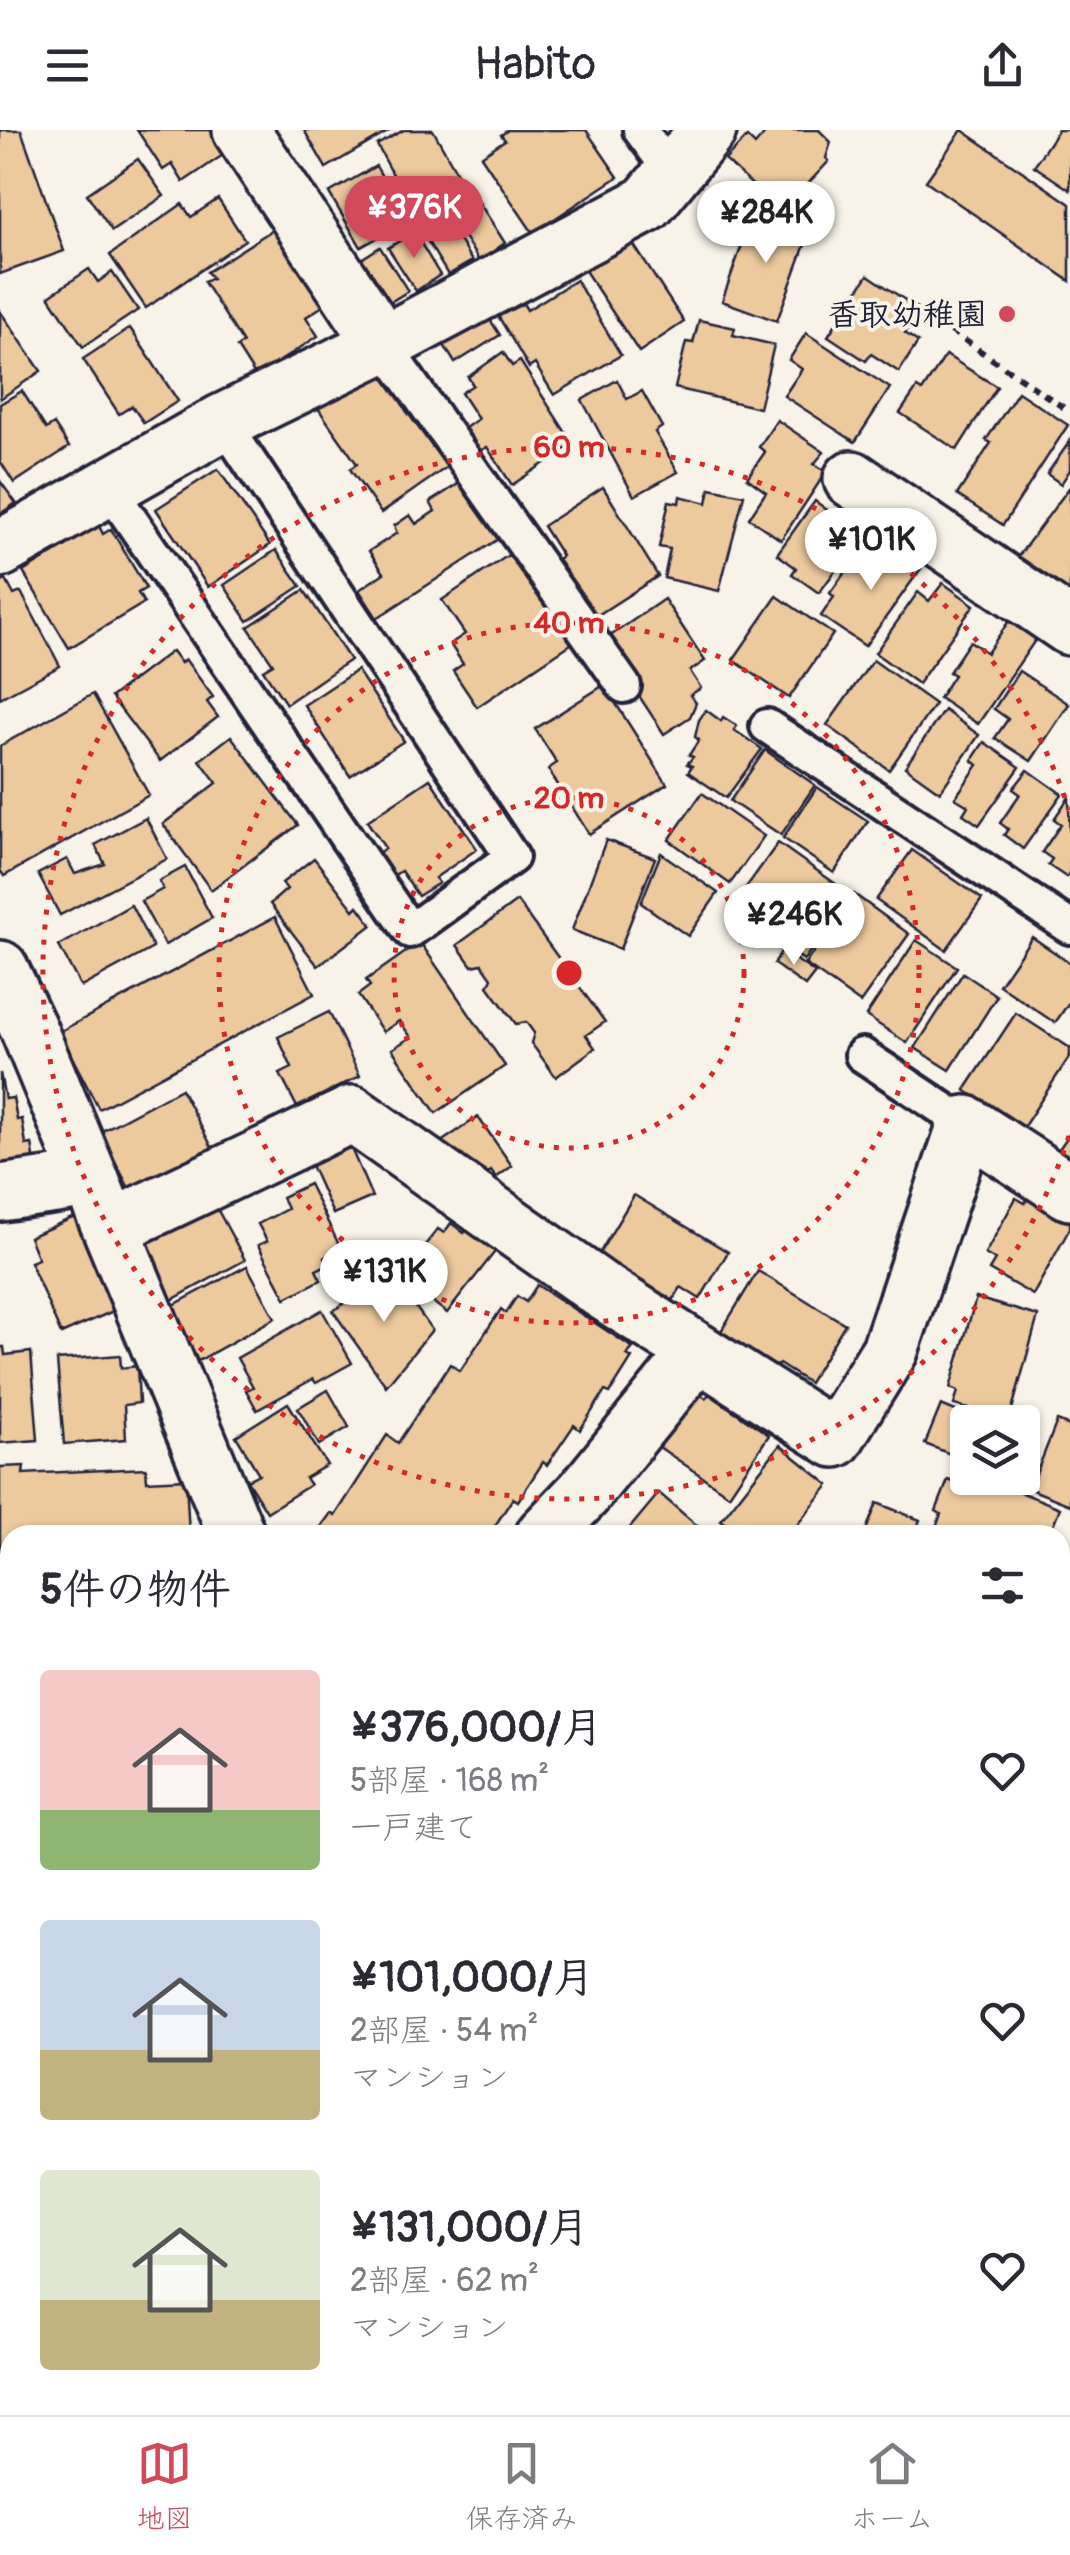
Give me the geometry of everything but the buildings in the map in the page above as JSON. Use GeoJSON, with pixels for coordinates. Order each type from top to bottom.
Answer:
{"type":"FeatureCollection","features":[{"type":"Feature","properties":{"kind":"street"},"geometry":{"type":"LineString","coordinates":[[241,130],[383,344]]}},
{"type":"Feature","properties":{"kind":"street"},"geometry":{"type":"LineString","coordinates":[[0,549],[223,422],[383,344],[646,204],[708,130]]}},
{"type":"Feature","properties":{"kind":"street"},"geometry":{"type":"LineString","coordinates":[[852,479],[1070,628]]}},
{"type":"Feature","properties":{"kind":"street"},"geometry":{"type":"LineString","coordinates":[[0,969],[233,1525]]}},
{"type":"Feature","properties":{"kind":"street"},"geometry":{"type":"LineString","coordinates":[[0,1193],[101,1204],[352,1114],[601,1290],[835,1438],[890,1350],[966,1124],[1070,1192]]}},
{"type":"Feature","properties":{"kind":"street"},"geometry":{"type":"LineString","coordinates":[[554,1525],[584,1494],[698,1352]]}},
{"type":"Feature","properties":{"kind":"lane"},"geometry":{"type":"LineString","coordinates":[[640,130],[672,174]]}},
{"type":"Feature","properties":{"kind":"lane"},"geometry":{"type":"LineString","coordinates":[[383,344],[624,686]]}},
{"type":"Feature","properties":{"kind":"lane"},"geometry":{"type":"LineString","coordinates":[[108,488],[410,931],[512,857],[223,422]]}},
{"type":"Feature","properties":{"kind":"lane"},"geometry":{"type":"LineString","coordinates":[[767,726],[1070,926]]}},
{"type":"Feature","properties":{"kind":"lane"},"geometry":{"type":"LineString","coordinates":[[862,1054],[966,1124]]}},
{"type":"Feature","properties":{"kind":"path"},"geometry":{"type":"LineString","coordinates":[[950,332],[1070,412]]}},
{"type":"Feature","properties":{"kind":"place","name":"香取幼稚園"},"geometry":{"type":"Point","coordinates":[1007,314]}}]}
